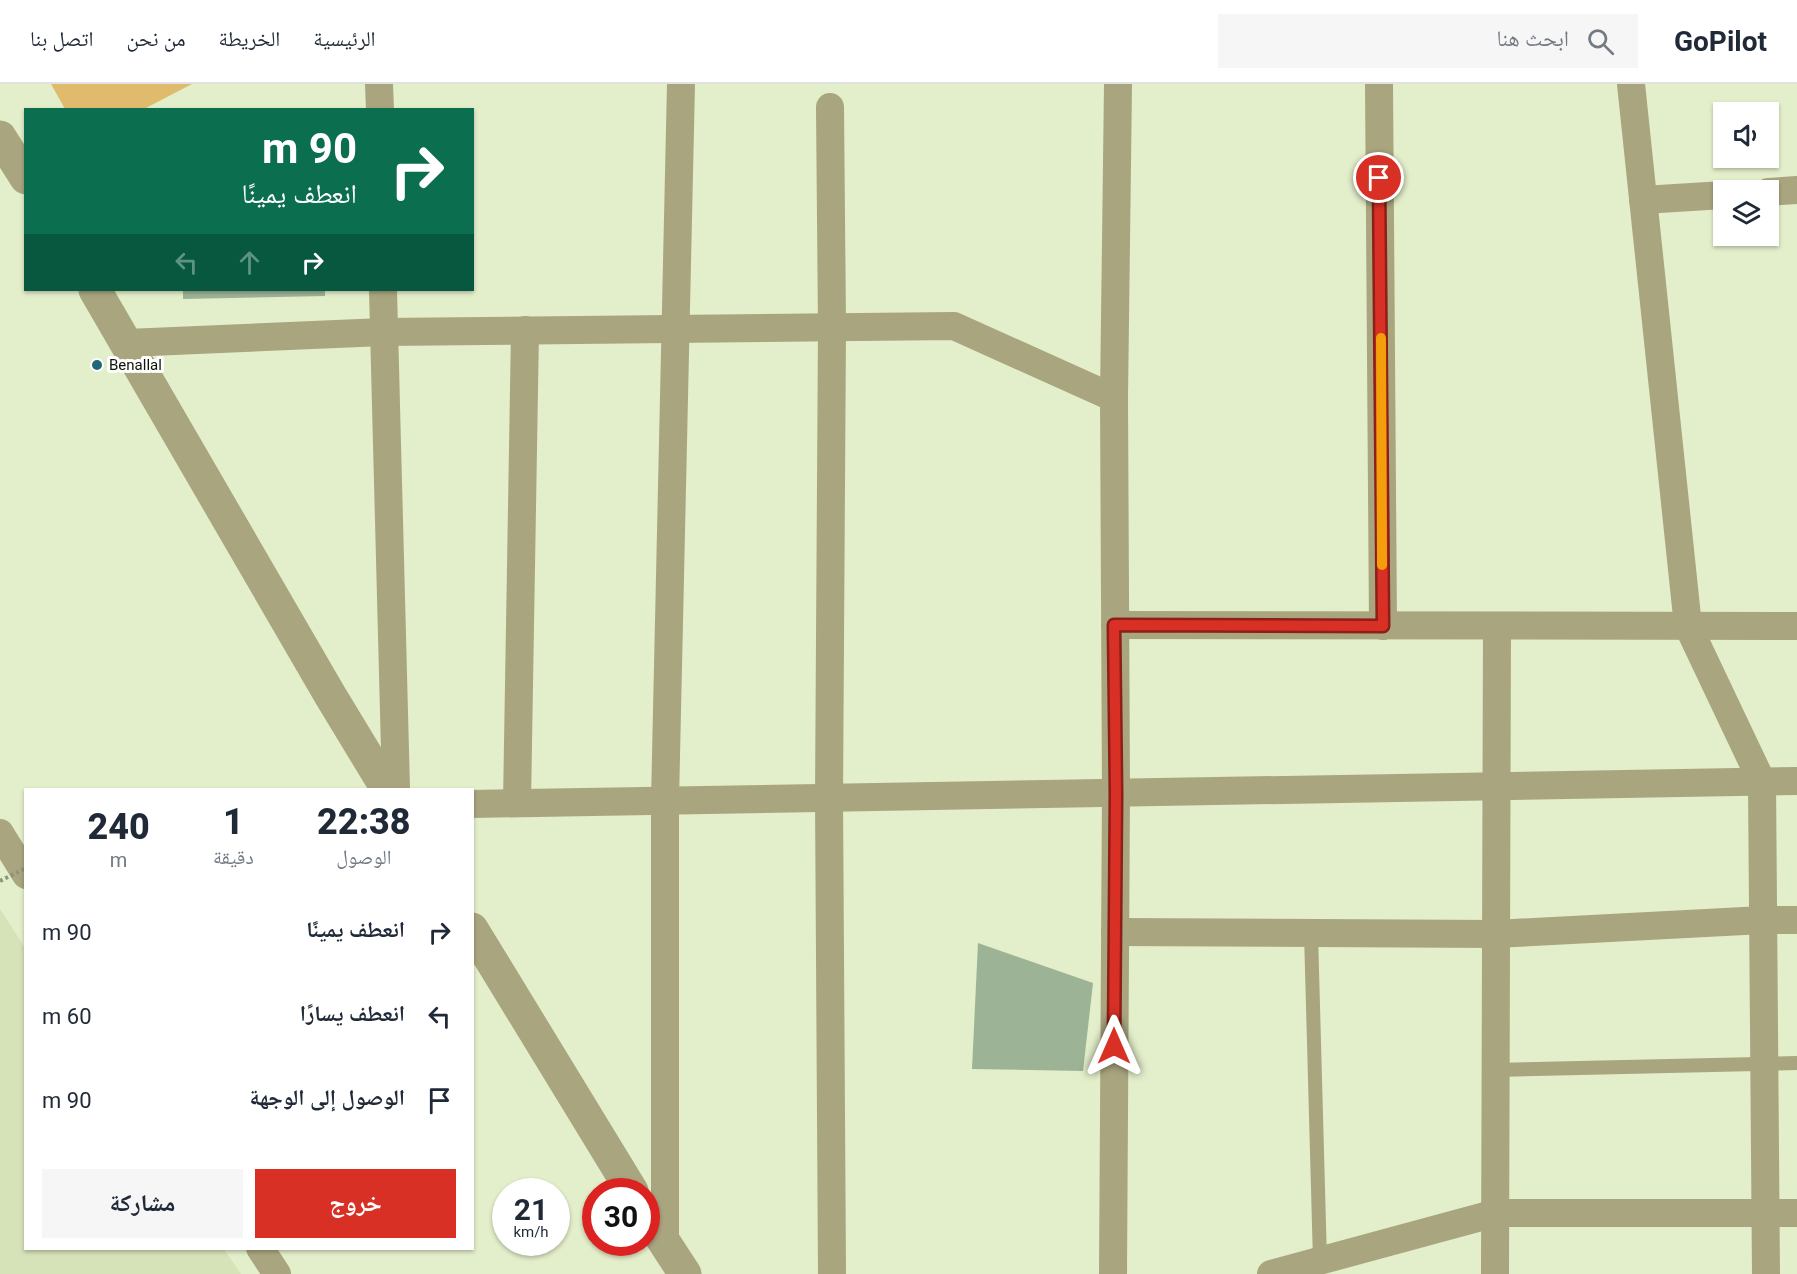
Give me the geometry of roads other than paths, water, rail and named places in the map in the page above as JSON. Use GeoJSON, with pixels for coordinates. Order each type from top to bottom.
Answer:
{"type":"FeatureCollection","features":[{"type":"Feature","properties":{"kind":"street"},"geometry":{"type":"LineString","coordinates":[[379,84],[380,108]]}},
{"type":"Feature","properties":{"kind":"street"},"geometry":{"type":"LineString","coordinates":[[665,1244],[665,801],[681,84]]}},
{"type":"Feature","properties":{"kind":"street"},"geometry":{"type":"LineString","coordinates":[[1113,1274],[1116,793],[1114,398],[1118,84]]}},
{"type":"Feature","properties":{"kind":"street"},"geometry":{"type":"LineString","coordinates":[[1379,84],[1383,626]]}},
{"type":"Feature","properties":{"kind":"street"},"geometry":{"type":"LineString","coordinates":[[1631,84],[1688,626],[1762,782],[1766,1274]]}},
{"type":"Feature","properties":{"kind":"street"},"geometry":{"type":"LineString","coordinates":[[830,107],[832,327],[829,798],[832,1274]]}},
{"type":"Feature","properties":{"kind":"street"},"geometry":{"type":"LineString","coordinates":[[0,137],[24,175]]}},
{"type":"Feature","properties":{"kind":"street"},"geometry":{"type":"LineString","coordinates":[[1779,191],[1797,190]]}},
{"type":"Feature","properties":{"kind":"street"},"geometry":{"type":"LineString","coordinates":[[1643,200],[1713,196]]}},
{"type":"Feature","properties":{"kind":"street"},"geometry":{"type":"LineString","coordinates":[[96,291],[386,788]]}},
{"type":"Feature","properties":{"kind":"street"},"geometry":{"type":"LineString","coordinates":[[383,291],[396,788]]}},
{"type":"Feature","properties":{"kind":"street"},"geometry":{"type":"LineString","coordinates":[[127,343],[383,332],[954,326],[1114,398]]}},
{"type":"Feature","properties":{"kind":"street"},"geometry":{"type":"LineString","coordinates":[[517,803],[525,330]]}},
{"type":"Feature","properties":{"kind":"street"},"geometry":{"type":"LineString","coordinates":[[1114,625],[1797,626]]}},
{"type":"Feature","properties":{"kind":"street"},"geometry":{"type":"LineString","coordinates":[[1496,1274],[1497,626]]}},
{"type":"Feature","properties":{"kind":"street"},"geometry":{"type":"LineString","coordinates":[[474,804],[1797,781]]}},
{"type":"Feature","properties":{"kind":"street"},"geometry":{"type":"LineString","coordinates":[[0,833],[24,872]]}},
{"type":"Feature","properties":{"kind":"street"},"geometry":{"type":"LineString","coordinates":[[1115,932],[1495,934],[1797,920]]}},
{"type":"Feature","properties":{"kind":"street"},"geometry":{"type":"LineString","coordinates":[[474,932],[624,1178]]}},
{"type":"Feature","properties":{"kind":"street"},"geometry":{"type":"LineString","coordinates":[[1271,1274],[1496,1213],[1797,1213]]}},
{"type":"Feature","properties":{"kind":"street"},"geometry":{"type":"LineString","coordinates":[[660,1236],[685,1274]]}},
{"type":"Feature","properties":{"kind":"street"},"geometry":{"type":"LineString","coordinates":[[261,1250],[277,1274]]}},
{"type":"Feature","properties":{"kind":"lane"},"geometry":{"type":"LineString","coordinates":[[1311,933],[1320,1261]]}},
{"type":"Feature","properties":{"kind":"lane"},"geometry":{"type":"LineString","coordinates":[[1495,1070],[1797,1063]]}},
{"type":"Feature","properties":{"kind":"place","name":"Benallal"},"geometry":{"type":"Point","coordinates":[97,365]}}]}
